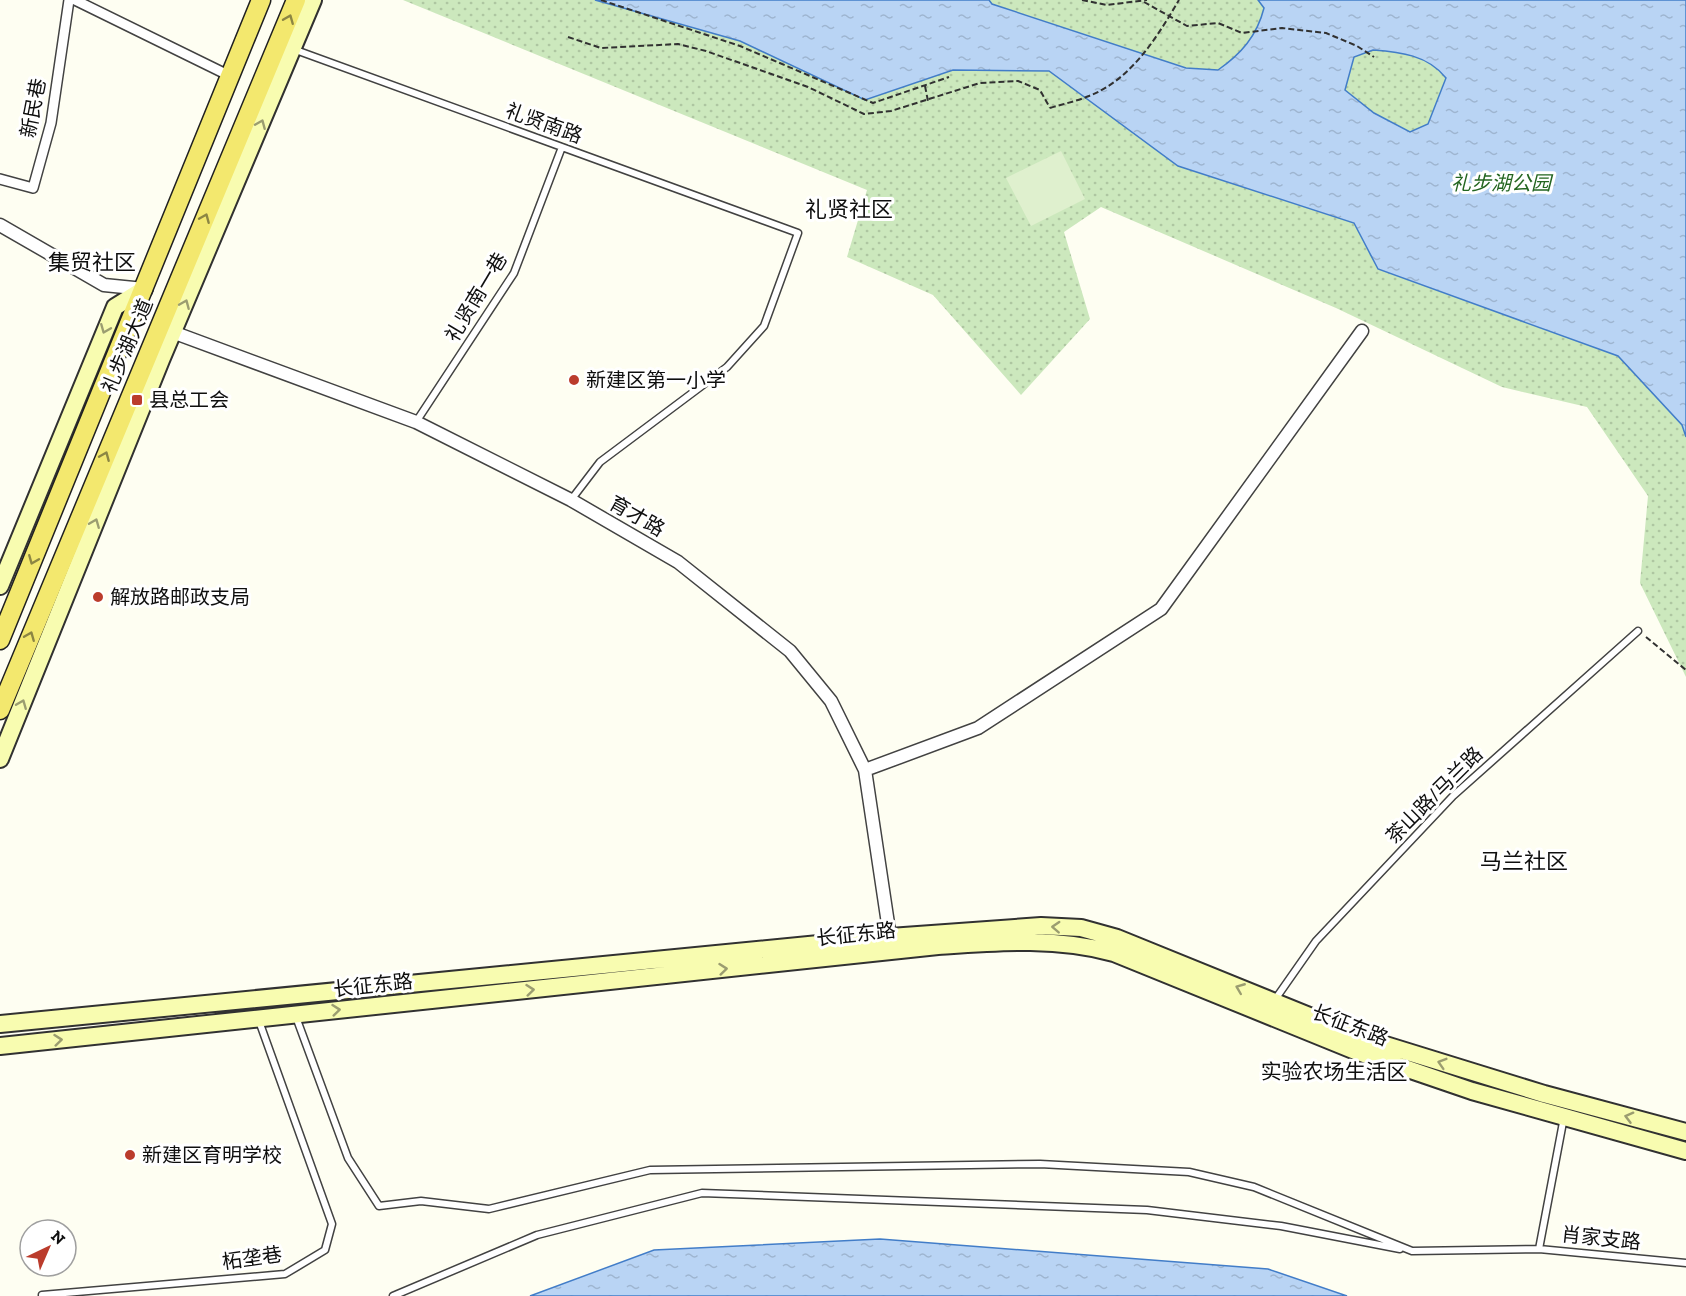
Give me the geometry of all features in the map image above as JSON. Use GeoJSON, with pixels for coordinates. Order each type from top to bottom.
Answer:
{"type":"FeatureCollection","features":[{"type":"Feature","properties":{"kind":"main road","name":"礼步湖大道"},"geometry":{"type":"LineString","coordinates":[[0,640],[261,0]]}},
{"type":"Feature","properties":{"kind":"main road","name":"礼步湖大道"},"geometry":{"type":"LineString","coordinates":[[0,710],[166,330],[285,47],[296,0]]}},
{"type":"Feature","properties":{"kind":"main road"},"geometry":{"type":"LineString","coordinates":[[285,47],[313,0]]}},
{"type":"Feature","properties":{"kind":"main road"},"geometry":{"type":"LineString","coordinates":[[0,586],[115,307],[144,289]]}},
{"type":"Feature","properties":{"kind":"main road"},"geometry":{"type":"LineString","coordinates":[[0,759],[166,330]]}},
{"type":"Feature","properties":{"kind":"main road","name":"长征东路"},"geometry":{"type":"LineString","coordinates":[[0,1024],[890,937],[1041,926],[1081,928],[1117,938],[1366,1039],[1544,1094],[1686,1132]]}},
{"type":"Feature","properties":{"kind":"main road","name":"长征东路"},"geometry":{"type":"LineString","coordinates":[[0,1046],[938,946],[1039,941],[1088,946],[1114,953],[1358,1052],[1472,1091],[1686,1151]]}},
{"type":"Feature","properties":{"kind":"street","name":"新民巷"},"geometry":{"type":"LineString","coordinates":[[0,178],[33,188],[51,123],[69,0]]}},
{"type":"Feature","properties":{"kind":"street"},"geometry":{"type":"LineString","coordinates":[[75,0],[230,76]]}},
{"type":"Feature","properties":{"kind":"street"},"geometry":{"type":"LineString","coordinates":[[0,225],[104,285],[144,289]]}},
{"type":"Feature","properties":{"kind":"street","name":"育才路"},"geometry":{"type":"LineString","coordinates":[[166,330],[416,422],[571,500],[678,562],[790,651],[831,701],[865,770],[890,937]]}},
{"type":"Feature","properties":{"kind":"street"},"geometry":{"type":"LineString","coordinates":[[865,770],[978,729],[1161,609],[1362,331]]}},
{"type":"Feature","properties":{"kind":"lane","name":"礼贤南路"},"geometry":{"type":"LineString","coordinates":[[285,47],[798,233],[764,326],[727,367],[600,462],[571,500]]}},
{"type":"Feature","properties":{"kind":"lane","name":"礼贤南一巷"},"geometry":{"type":"LineString","coordinates":[[416,422],[514,273],[562,147]]}},
{"type":"Feature","properties":{"kind":"lane","name":"茶山路/马兰路"},"geometry":{"type":"LineString","coordinates":[[1273,1002],[1316,941],[1453,796],[1638,631]]}},
{"type":"Feature","properties":{"kind":"lane"},"geometry":{"type":"LineString","coordinates":[[296,1015],[348,1158],[379,1206],[421,1201],[489,1209],[650,1170],[1040,1164],[1189,1172],[1254,1187],[1412,1251]]}},
{"type":"Feature","properties":{"kind":"lane","name":"柘垄巷"},"geometry":{"type":"LineString","coordinates":[[42,1295],[285,1274],[325,1250],[332,1224],[258,1018]]}},
{"type":"Feature","properties":{"kind":"lane","name":"肖家支路"},"geometry":{"type":"LineString","coordinates":[[1564,1117],[1539,1248],[1686,1263]]}},
{"type":"Feature","properties":{"kind":"lane"},"geometry":{"type":"LineString","coordinates":[[393,1296],[537,1235],[702,1193],[1147,1210],[1281,1226],[1412,1251],[1539,1248]]}},
{"type":"Feature","properties":{"kind":"path"},"geometry":{"type":"LineString","coordinates":[[601,0],[740,46],[873,103],[949,76]]}},
{"type":"Feature","properties":{"kind":"path"},"geometry":{"type":"LineString","coordinates":[[1082,0],[1107,5],[1145,1],[1187,26],[1218,23],[1242,33],[1282,28],[1326,33],[1357,46],[1374,57]]}},
{"type":"Feature","properties":{"kind":"path"},"geometry":{"type":"LineString","coordinates":[[568,37],[601,48],[678,44],[706,51],[808,87],[864,114],[891,111],[980,83],[1018,81],[1040,90],[1050,108],[1091,95],[1120,76],[1150,48],[1179,0]]}},
{"type":"Feature","properties":{"kind":"path"},"geometry":{"type":"LineString","coordinates":[[925,86],[928,101]]}},
{"type":"Feature","properties":{"kind":"path"},"geometry":{"type":"LineString","coordinates":[[1638,631],[1686,670]]}},
{"type":"Feature","properties":{"kind":"green space","name":"礼步湖公园"},"geometry":{"type":"Polygon","coordinates":[[[403,0],[1686,0],[1686,677],[1640,583],[1648,496],[1587,407],[1502,387],[1336,308],[1101,207],[1064,232],[1090,319],[1021,395],[933,295],[847,257],[867,190],[403,0]]]}},
{"type":"Feature","properties":{"kind":"green space"},"geometry":{"type":"Polygon","coordinates":[[[1061,151],[1085,199],[1031,226],[1006,178],[1061,151]]]}},
{"type":"Feature","properties":{"kind":"water"},"geometry":{"type":"Polygon","coordinates":[[[595,0],[989,0],[992,4],[1186,68],[1218,70],[1241,51],[1252,36],[1264,8],[1258,0],[1686,0],[1686,437],[1682,425],[1618,356],[1378,269],[1354,223],[1178,166],[1049,71],[953,70],[865,100],[740,41],[595,0]],[[1373,50],[1354,57],[1345,90],[1374,113],[1410,132],[1428,124],[1446,78],[1431,64],[1413,56],[1373,50]]]}},
{"type":"Feature","properties":{"kind":"water"},"geometry":{"type":"Polygon","coordinates":[[[880,1239],[1268,1269],[1347,1296],[530,1296],[654,1250],[880,1239]]]}},
{"type":"Feature","properties":{"kind":"place","name":"新建区第一小学"},"geometry":{"type":"Point","coordinates":[574,380]}},
{"type":"Feature","properties":{"kind":"place","name":"县总工会"},"geometry":{"type":"Point","coordinates":[137,400]}},
{"type":"Feature","properties":{"kind":"place","name":"解放路邮政支局"},"geometry":{"type":"Point","coordinates":[98,597]}},
{"type":"Feature","properties":{"kind":"place","name":"新建区育明学校"},"geometry":{"type":"Point","coordinates":[130,1155]}},
{"type":"Feature","properties":{"kind":"district","name":"礼贤社区"},"geometry":{"type":"Point","coordinates":[849,209]}},
{"type":"Feature","properties":{"kind":"district","name":"集贸社区"},"geometry":{"type":"Point","coordinates":[92,262]}},
{"type":"Feature","properties":{"kind":"district","name":"马兰社区"},"geometry":{"type":"Point","coordinates":[1524,861]}},
{"type":"Feature","properties":{"kind":"district","name":"实验农场生活区"},"geometry":{"type":"Point","coordinates":[1334,1071]}}]}
